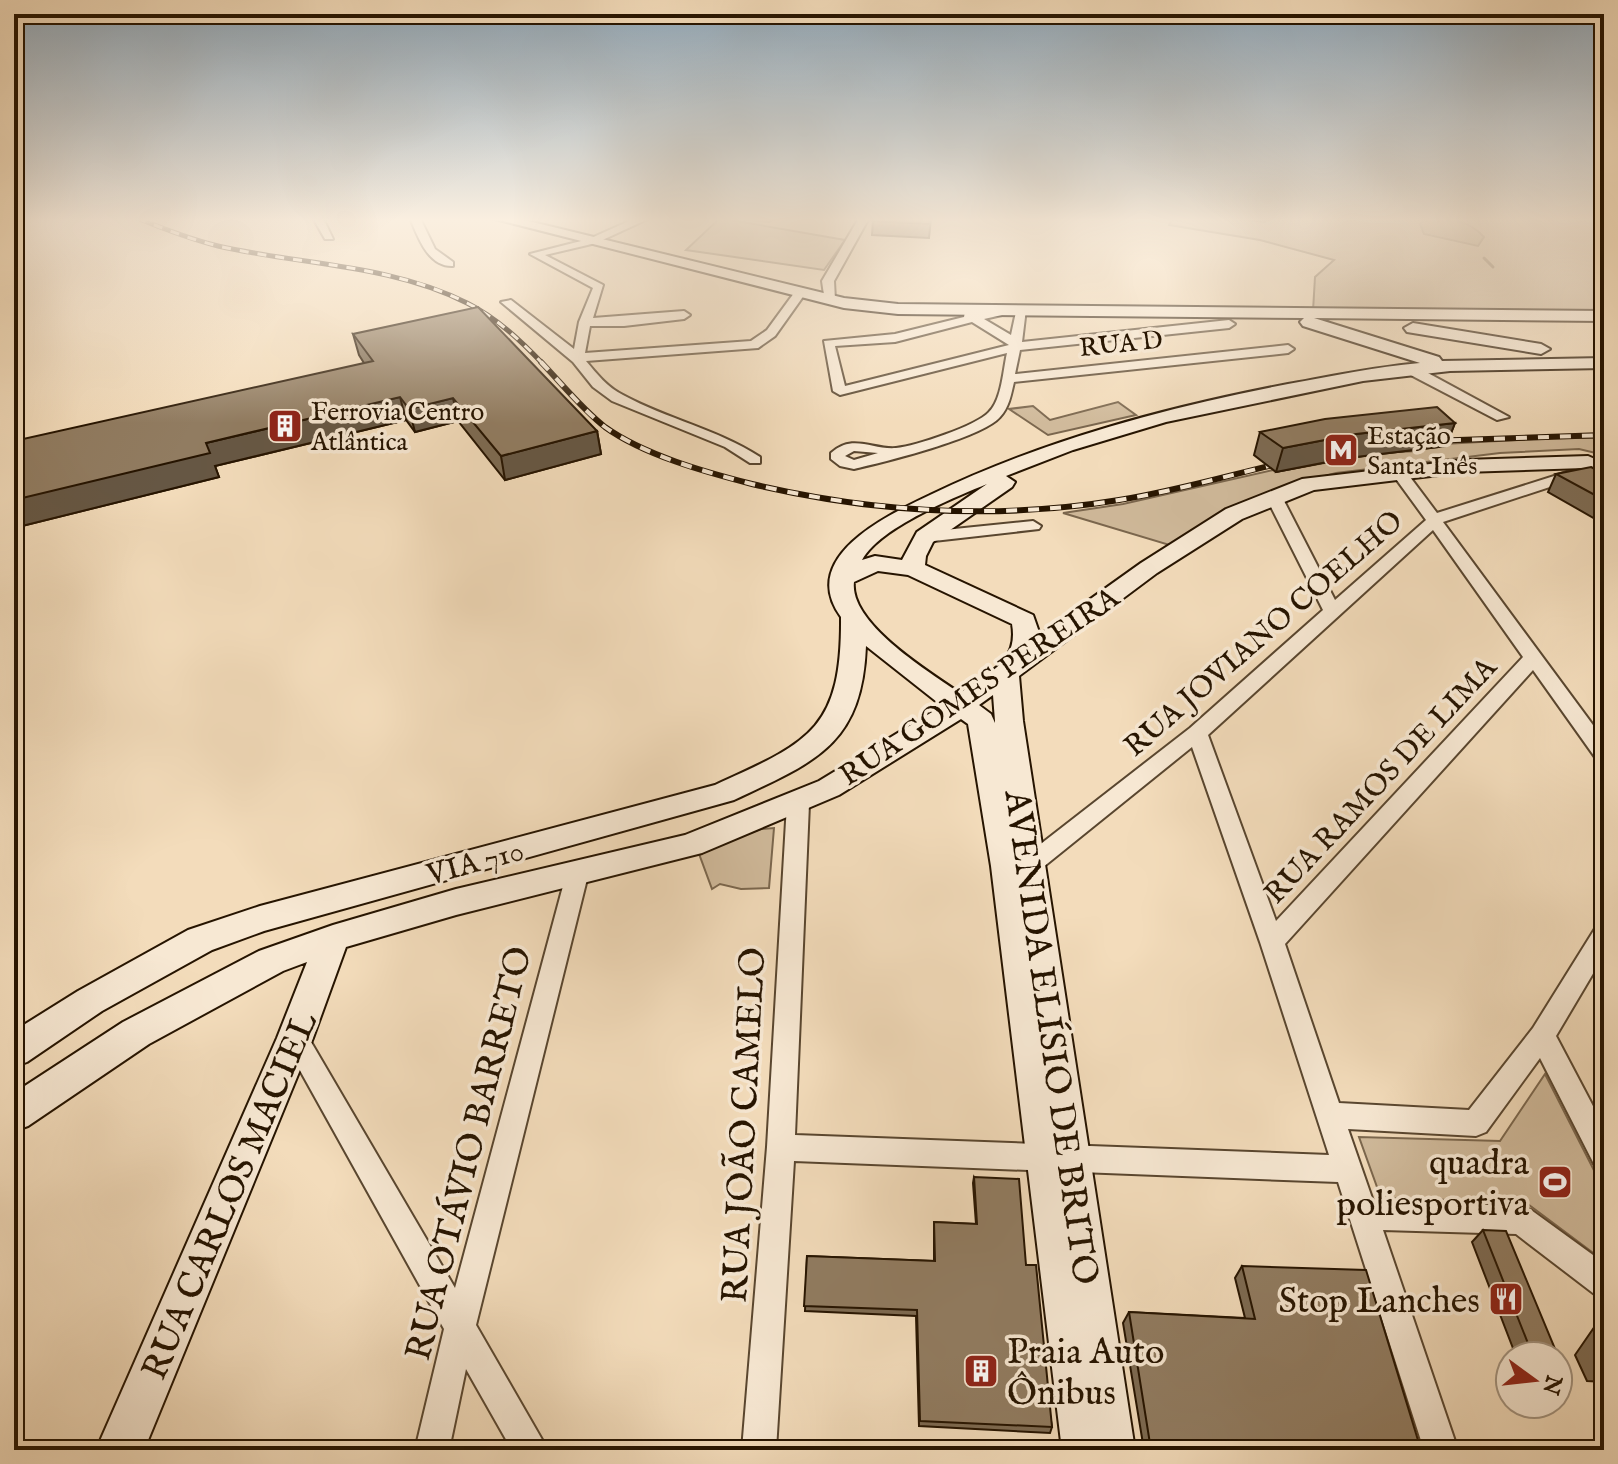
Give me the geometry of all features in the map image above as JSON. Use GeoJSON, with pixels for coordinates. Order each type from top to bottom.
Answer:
{"type":"FeatureCollection","features":[{"type":"Feature","properties":{"kind":"main road"},"geometry":{"type":"LineString","coordinates":[[781,286],[829,300],[969,314],[1604,316]]}},
{"type":"Feature","properties":{"kind":"main road"},"geometry":{"type":"LineString","coordinates":[[1265,313],[1390,323],[1480,341],[1604,355]]}},
{"type":"Feature","properties":{"kind":"main road"},"geometry":{"type":"LineString","coordinates":[[1265,313],[1314,324],[1402,364],[1604,363]]}},
{"type":"Feature","properties":{"kind":"main road"},"geometry":{"type":"LineString","coordinates":[[853,615],[841,596],[843,578],[860,544],[953,491],[1036,457],[1202,407],[1427,359],[1522,328],[1604,323]]}},
{"type":"Feature","properties":{"kind":"main road"},"geometry":{"type":"LineString","coordinates":[[1522,328],[1535,349]]}},
{"type":"Feature","properties":{"kind":"main road"},"geometry":{"type":"LineString","coordinates":[[1427,359],[1454,366]]}},
{"type":"Feature","properties":{"kind":"main road"},"geometry":{"type":"LineString","coordinates":[[914,569],[915,550],[925,537],[1036,457]]}},
{"type":"Feature","properties":{"kind":"main road","name":"RUA GOMES PEREIRA"},"geometry":{"type":"LineString","coordinates":[[14,1114],[136,1033],[271,961],[333,938],[456,902],[691,845],[798,804],[864,768],[960,705],[1149,568],[1234,514],[1274,497],[1321,482],[1399,472],[1555,463],[1593,468]]}},
{"type":"Feature","properties":{"kind":"main road"},"geometry":{"type":"LineString","coordinates":[[1593,468],[1604,488]]}},
{"type":"Feature","properties":{"kind":"main road"},"geometry":{"type":"LineString","coordinates":[[843,578],[875,563],[914,569],[1024,620],[1068,627]]}},
{"type":"Feature","properties":{"kind":"main road","name":"AVENIDA ELÍSIO DE BRITO"},"geometry":{"type":"LineString","coordinates":[[853,615],[907,670],[981,720],[1018,866]]}},
{"type":"Feature","properties":{"kind":"main road","name":"VIA 710"},"geometry":{"type":"LineString","coordinates":[[14,1051],[90,1001],[200,940],[260,919],[724,793],[786,763],[814,746],[832,726],[849,684],[854,648],[853,615]]}},
{"type":"Feature","properties":{"kind":"main road","name":"AVENIDA ELÍSIO DE BRITO"},"geometry":{"type":"LineString","coordinates":[[1024,620],[1028,641],[1013,665],[1018,866],[1058,1159],[1086,1450]]}},
{"type":"Feature","properties":{"kind":"main road","name":"RUA CARLOS MACIEL"},"geometry":{"type":"LineString","coordinates":[[120,1450],[295,1038],[333,938]]}},
{"type":"Feature","properties":{"kind":"main road","name":"AVENIDA ELÍSIO DE BRITO"},"geometry":{"type":"LineString","coordinates":[[1058,1159],[1111,1450]]}},
{"type":"Feature","properties":{"kind":"street"},"geometry":{"type":"LineString","coordinates":[[578,359],[585,322],[598,286]]}},
{"type":"Feature","properties":{"kind":"street"},"geometry":{"type":"LineString","coordinates":[[828,286],[829,300]]}},
{"type":"Feature","properties":{"kind":"street"},"geometry":{"type":"LineString","coordinates":[[578,359],[600,354],[754,345],[771,333],[801,291]]}},
{"type":"Feature","properties":{"kind":"street"},"geometry":{"type":"LineString","coordinates":[[507,302],[578,359],[598,384],[617,398],[730,444],[755,460]]}},
{"type":"Feature","properties":{"kind":"street"},"geometry":{"type":"LineString","coordinates":[[891,452],[958,434],[994,416],[1003,401],[1022,312]]}},
{"type":"Feature","properties":{"kind":"street"},"geometry":{"type":"LineString","coordinates":[[1015,345],[969,314],[895,338],[828,344],[840,391],[1015,345],[1229,324]]}},
{"type":"Feature","properties":{"kind":"street"},"geometry":{"type":"LineString","coordinates":[[585,322],[624,322],[684,315]]}},
{"type":"Feature","properties":{"kind":"street","name":"RUA D"},"geometry":{"type":"LineString","coordinates":[[1007,379],[1288,349]]}},
{"type":"Feature","properties":{"kind":"street"},"geometry":{"type":"LineString","coordinates":[[1402,364],[1442,394],[1459,394],[1502,417]]}},
{"type":"Feature","properties":{"kind":"street","name":"RUA JOVIANO COELHO"},"geometry":{"type":"LineString","coordinates":[[1018,866],[1197,733],[1436,519],[1593,468]]}},
{"type":"Feature","properties":{"kind":"street"},"geometry":{"type":"LineString","coordinates":[[1399,472],[1604,755]]}},
{"type":"Feature","properties":{"kind":"street"},"geometry":{"type":"LineString","coordinates":[[1274,497],[1332,610]]}},
{"type":"Feature","properties":{"kind":"street"},"geometry":{"type":"LineString","coordinates":[[925,537],[1033,526]]}},
{"type":"Feature","properties":{"kind":"street","name":"RUA RAMOS DE LIMA"},"geometry":{"type":"LineString","coordinates":[[1272,942],[1533,658]]}},
{"type":"Feature","properties":{"kind":"street"},"geometry":{"type":"LineString","coordinates":[[1197,733],[1272,942],[1441,1450]]}},
{"type":"Feature","properties":{"kind":"street","name":"RUA JOÃO CAMELO"},"geometry":{"type":"LineString","coordinates":[[759,1450],[781,1147],[798,804]]}},
{"type":"Feature","properties":{"kind":"street","name":"RUA OTÁVIO BARRETO"},"geometry":{"type":"LineString","coordinates":[[432,1450],[459,1330],[577,875]]}},
{"type":"Feature","properties":{"kind":"street"},"geometry":{"type":"LineString","coordinates":[[1329,1115],[1476,1123],[1542,1036],[1604,934]]}},
{"type":"Feature","properties":{"kind":"street"},"geometry":{"type":"LineString","coordinates":[[1542,1036],[1604,1155]]}},
{"type":"Feature","properties":{"kind":"street"},"geometry":{"type":"LineString","coordinates":[[295,1038],[382,1185],[459,1330],[531,1450]]}},
{"type":"Feature","properties":{"kind":"street"},"geometry":{"type":"LineString","coordinates":[[781,1147],[1347,1169]]}},
{"type":"Feature","properties":{"kind":"street"},"geometry":{"type":"LineString","coordinates":[[1363,1215],[1521,1220],[1604,1282]]}},
{"type":"Feature","properties":{"kind":"shaded area"},"geometry":{"type":"Polygon","coordinates":[[[1314,286],[1604,286],[1604,313],[1313,311],[1314,286]]]}},
{"type":"Feature","properties":{"kind":"shaded area"},"geometry":{"type":"Polygon","coordinates":[[[1118,402],[1136,415],[1048,435],[1009,409],[1033,406],[1050,420],[1118,402]]]}},
{"type":"Feature","properties":{"kind":"shaded area"},"geometry":{"type":"Polygon","coordinates":[[[1604,438],[1604,455],[1579,449],[1500,453],[1336,473],[1291,485],[1176,547],[1063,513],[1123,504],[1273,470],[1276,472],[1379,453],[1417,451],[1443,444],[1604,438]]]}},
{"type":"Feature","properties":{"kind":"shaded area"},"geometry":{"type":"Polygon","coordinates":[[[774,828],[769,888],[741,889],[720,884],[712,889],[698,851],[761,829],[774,828]]]}},
{"type":"Feature","properties":{"kind":"shaded area"},"geometry":{"type":"Polygon","coordinates":[[[1545,1074],[1604,1190],[1604,1261],[1525,1202],[1381,1198],[1359,1137],[1500,1141],[1545,1074]]]}},
{"type":"Feature","properties":{"kind":"building","name":"Ferrovia Centro Atlântica"},"geometry":{"type":"Polygon","coordinates":[[[478,307],[597,431],[501,456],[453,398],[409,409],[400,397],[206,443],[210,453],[14,500],[14,441],[373,361],[353,334],[478,307]]]}},
{"type":"Feature","properties":{"kind":"building"},"geometry":{"type":"Polygon","coordinates":[[[1437,407],[1455,423],[1356,434],[1283,448],[1260,432],[1325,419],[1437,407]]]}},
{"type":"Feature","properties":{"kind":"building"},"geometry":{"type":"Polygon","coordinates":[[[1591,467],[1604,474],[1604,500],[1556,474],[1591,467]]]}},
{"type":"Feature","properties":{"kind":"building","name":"Praia Auto Ônibus"},"geometry":{"type":"Polygon","coordinates":[[[974,1177],[1019,1179],[1026,1265],[1036,1265],[1052,1427],[920,1421],[917,1310],[804,1306],[807,1256],[935,1261],[934,1222],[977,1224],[974,1177]]]}},
{"type":"Feature","properties":{"kind":"building"},"geometry":{"type":"Polygon","coordinates":[[[1483,1230],[1506,1231],[1551,1340],[1527,1340],[1483,1230]]]}},
{"type":"Feature","properties":{"kind":"building"},"geometry":{"type":"Polygon","coordinates":[[[1242,1266],[1366,1270],[1421,1450],[1151,1450],[1129,1312],[1255,1319],[1242,1266]]]}},
{"type":"Feature","properties":{"kind":"building"},"geometry":{"type":"Polygon","coordinates":[[[1604,1324],[1604,1360],[1594,1338],[1604,1324]]]}},
{"type":"Feature","properties":{"kind":"railway"},"geometry":{"type":"LineString","coordinates":[[427,286],[467,303],[488,316],[542,363]]}},
{"type":"Feature","properties":{"kind":"railway"},"geometry":{"type":"LineString","coordinates":[[542,363],[605,427],[638,446],[676,462],[752,484],[842,501],[934,510],[1027,510],[1073,506],[1162,492],[1290,461]]}},
{"type":"Feature","properties":{"kind":"railway"},"geometry":{"type":"LineString","coordinates":[[1428,441],[1604,435]]}},
{"type":"Feature","properties":{"kind":"place","name":"Ferrovia Centro Atlântica"},"geometry":{"type":"Point","coordinates":[285,426]}},
{"type":"Feature","properties":{"kind":"place","name":"Estação Santa Inês"},"geometry":{"type":"Point","coordinates":[1341,450]}},
{"type":"Feature","properties":{"kind":"place","name":"quadra poliesportiva"},"geometry":{"type":"Point","coordinates":[1555,1182]}},
{"type":"Feature","properties":{"kind":"place","name":"Stop Lanches"},"geometry":{"type":"Point","coordinates":[1506,1299]}},
{"type":"Feature","properties":{"kind":"place","name":"Praia Auto Ônibus"},"geometry":{"type":"Point","coordinates":[981,1371]}}]}
